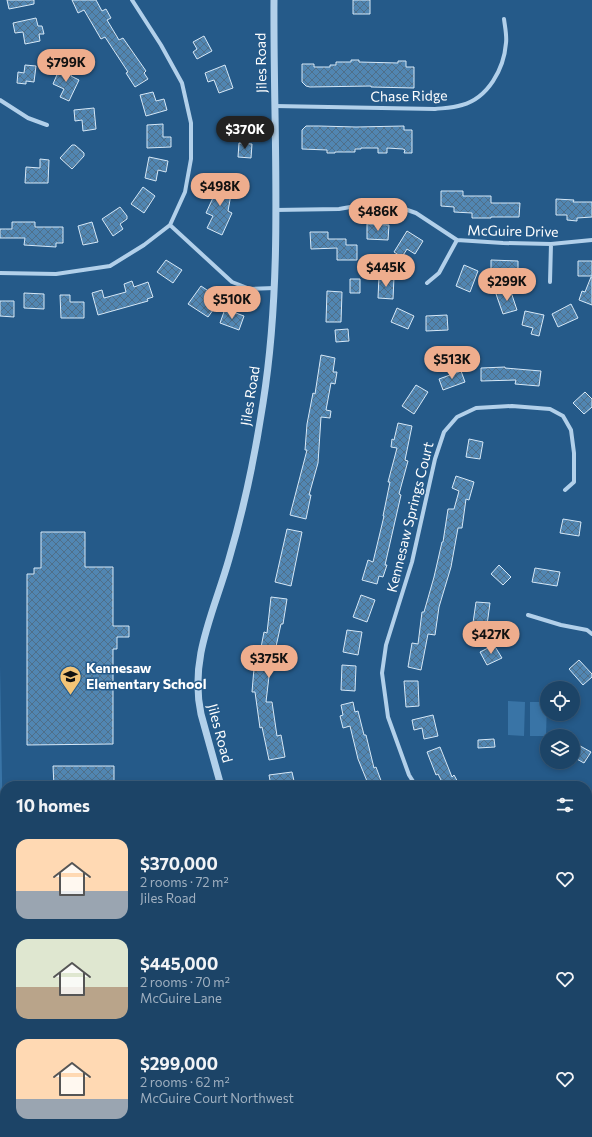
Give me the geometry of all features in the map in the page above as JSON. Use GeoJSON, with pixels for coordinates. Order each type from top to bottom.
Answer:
{"type":"FeatureCollection","features":[{"type":"Feature","properties":{"kind":"street"},"geometry":{"type":"LineString","coordinates":[[0,273],[56,274],[110,266],[144,245],[170,225],[185,192],[191,159],[190,123],[182,83],[161,45],[132,0]]}},
{"type":"Feature","properties":{"kind":"street","name":"Jiles Road"},"geometry":{"type":"LineString","coordinates":[[220,781],[208,743],[201,714],[197,689],[197,675],[202,646],[229,559],[250,474],[269,360],[275,288],[274,0]]}},
{"type":"Feature","properties":{"kind":"street","name":"Chase Ridge"},"geometry":{"type":"LineString","coordinates":[[275,106],[435,109],[463,105],[475,100],[494,80],[503,58],[506,42],[504,19]]}},
{"type":"Feature","properties":{"kind":"street"},"geometry":{"type":"LineString","coordinates":[[0,100],[28,118],[47,125]]}},
{"type":"Feature","properties":{"kind":"street","name":"McGuire Drive"},"geometry":{"type":"LineString","coordinates":[[275,210],[339,209],[373,203],[393,205],[416,213],[457,240],[551,244],[592,240]]}},
{"type":"Feature","properties":{"kind":"street"},"geometry":{"type":"LineString","coordinates":[[170,225],[232,282],[250,289],[275,288]]}},
{"type":"Feature","properties":{"kind":"street"},"geometry":{"type":"LineString","coordinates":[[427,283],[439,273],[457,240]]}},
{"type":"Feature","properties":{"kind":"street"},"geometry":{"type":"LineString","coordinates":[[550,282],[551,244]]}},
{"type":"Feature","properties":{"kind":"street","name":"Kennesaw Springs Court"},"geometry":{"type":"LineString","coordinates":[[413,781],[409,775],[388,717],[382,673],[386,645],[412,562],[435,459],[444,432],[458,417],[476,408],[512,406],[550,409],[563,416],[571,430],[574,453],[574,482],[565,490]]}},
{"type":"Feature","properties":{"kind":"street"},"geometry":{"type":"LineString","coordinates":[[528,615],[561,625],[587,630],[592,634]]}},
{"type":"Feature","properties":{"kind":"shaded area"},"geometry":{"type":"Polygon","coordinates":[[[0,666],[2,781],[0,781],[0,666]]]}},
{"type":"Feature","properties":{"kind":"shaded area"},"geometry":{"type":"Polygon","coordinates":[[[508,701],[525,702],[524,736],[508,735],[508,701]]]}},
{"type":"Feature","properties":{"kind":"shaded area"},"geometry":{"type":"Polygon","coordinates":[[[530,702],[540,702],[540,721],[546,721],[546,729],[540,729],[540,736],[530,736],[530,702]]]}},
{"type":"Feature","properties":{"kind":"building"},"geometry":{"type":"Polygon","coordinates":[[[7,0],[34,0],[34,4],[9,9],[7,0]]]}},
{"type":"Feature","properties":{"kind":"building"},"geometry":{"type":"Polygon","coordinates":[[[72,0],[96,0],[102,11],[106,9],[111,18],[107,20],[119,40],[123,38],[146,71],[144,73],[148,79],[135,87],[126,73],[128,72],[105,37],[101,39],[84,10],[78,13],[72,0]]]}},
{"type":"Feature","properties":{"kind":"building"},"geometry":{"type":"Polygon","coordinates":[[[353,0],[370,0],[370,14],[353,14],[353,0]]]}},
{"type":"Feature","properties":{"kind":"building"},"geometry":{"type":"Polygon","coordinates":[[[36,18],[38,26],[42,26],[44,34],[39,34],[40,41],[25,44],[23,32],[15,33],[13,23],[36,18]]]}},
{"type":"Feature","properties":{"kind":"building"},"geometry":{"type":"Polygon","coordinates":[[[204,36],[212,51],[197,59],[193,52],[197,49],[193,42],[204,36]]]}},
{"type":"Feature","properties":{"kind":"building"},"geometry":{"type":"Polygon","coordinates":[[[351,60],[359,60],[359,62],[398,63],[398,61],[406,61],[406,67],[414,67],[414,88],[371,86],[310,87],[306,86],[302,82],[302,64],[314,64],[314,67],[330,67],[330,65],[336,65],[336,62],[351,62],[351,60]]]}},
{"type":"Feature","properties":{"kind":"building"},"geometry":{"type":"Polygon","coordinates":[[[25,65],[36,66],[34,82],[26,81],[26,84],[17,83],[18,72],[24,73],[25,65]]]}},
{"type":"Feature","properties":{"kind":"building"},"geometry":{"type":"Polygon","coordinates":[[[225,65],[233,88],[219,93],[214,80],[208,82],[205,73],[225,65]]]}},
{"type":"Feature","properties":{"kind":"building"},"geometry":{"type":"Polygon","coordinates":[[[67,68],[73,71],[71,76],[79,80],[69,101],[60,97],[64,89],[53,84],[59,70],[65,72],[67,68]]]}},
{"type":"Feature","properties":{"kind":"building"},"geometry":{"type":"Polygon","coordinates":[[[153,92],[156,101],[164,99],[167,110],[146,116],[140,95],[153,92]]]}},
{"type":"Feature","properties":{"kind":"building"},"geometry":{"type":"Polygon","coordinates":[[[94,108],[96,129],[83,131],[82,120],[75,121],[74,110],[94,108]]]}},
{"type":"Feature","properties":{"kind":"building"},"geometry":{"type":"Polygon","coordinates":[[[163,124],[163,137],[171,137],[171,147],[147,148],[147,125],[163,124]]]}},
{"type":"Feature","properties":{"kind":"building"},"geometry":{"type":"Polygon","coordinates":[[[306,126],[404,126],[404,130],[412,130],[412,153],[404,153],[405,150],[403,149],[387,148],[387,153],[378,153],[378,148],[361,148],[355,149],[355,152],[335,153],[327,153],[327,150],[302,149],[302,130],[306,126]]]}},
{"type":"Feature","properties":{"kind":"building"},"geometry":{"type":"Polygon","coordinates":[[[239,143],[252,144],[251,158],[238,157],[239,143]]]}},
{"type":"Feature","properties":{"kind":"building"},"geometry":{"type":"Polygon","coordinates":[[[72,145],[75,145],[84,153],[84,156],[72,169],[60,158],[72,145]]]}},
{"type":"Feature","properties":{"kind":"building"},"geometry":{"type":"Polygon","coordinates":[[[149,157],[168,161],[166,172],[158,170],[156,181],[145,178],[149,157]]]}},
{"type":"Feature","properties":{"kind":"building"},"geometry":{"type":"Polygon","coordinates":[[[40,159],[49,160],[48,183],[25,183],[26,167],[40,168],[40,159]]]}},
{"type":"Feature","properties":{"kind":"building"},"geometry":{"type":"Polygon","coordinates":[[[215,180],[233,183],[228,211],[232,213],[222,235],[207,228],[213,216],[206,213],[217,189],[213,189],[215,180]]]}},
{"type":"Feature","properties":{"kind":"building"},"geometry":{"type":"Polygon","coordinates":[[[143,187],[155,196],[144,213],[131,204],[143,187]]]}},
{"type":"Feature","properties":{"kind":"building"},"geometry":{"type":"Polygon","coordinates":[[[441,191],[463,191],[463,196],[491,196],[491,203],[520,203],[519,217],[472,218],[472,213],[454,212],[454,207],[441,206],[441,191]]]}},
{"type":"Feature","properties":{"kind":"building"},"geometry":{"type":"Polygon","coordinates":[[[556,199],[574,200],[573,202],[592,202],[592,217],[577,218],[577,221],[567,220],[567,215],[556,215],[556,199]]]}},
{"type":"Feature","properties":{"kind":"building"},"geometry":{"type":"Polygon","coordinates":[[[120,207],[127,216],[127,219],[120,224],[123,229],[113,236],[102,219],[120,207]]]}},
{"type":"Feature","properties":{"kind":"building"},"geometry":{"type":"Polygon","coordinates":[[[12,222],[35,222],[35,227],[63,227],[63,243],[56,243],[56,247],[24,245],[25,238],[0,238],[0,229],[12,229],[12,222]]]}},
{"type":"Feature","properties":{"kind":"building"},"geometry":{"type":"Polygon","coordinates":[[[92,222],[98,242],[83,245],[78,226],[92,222]]]}},
{"type":"Feature","properties":{"kind":"building"},"geometry":{"type":"Polygon","coordinates":[[[367,224],[389,225],[388,240],[367,239],[367,224]]]}},
{"type":"Feature","properties":{"kind":"building"},"geometry":{"type":"Polygon","coordinates":[[[407,231],[423,241],[415,254],[407,249],[402,257],[394,252],[407,231]]]}},
{"type":"Feature","properties":{"kind":"building"},"geometry":{"type":"Polygon","coordinates":[[[310,232],[328,232],[328,239],[346,239],[346,245],[357,245],[357,260],[337,260],[337,248],[311,249],[310,232]]]}},
{"type":"Feature","properties":{"kind":"building"},"geometry":{"type":"Polygon","coordinates":[[[166,260],[182,270],[173,283],[157,272],[166,260]]]}},
{"type":"Feature","properties":{"kind":"building"},"geometry":{"type":"Polygon","coordinates":[[[491,260],[518,261],[518,270],[513,270],[513,276],[491,275],[491,260]]]}},
{"type":"Feature","properties":{"kind":"building"},"geometry":{"type":"Polygon","coordinates":[[[578,261],[592,261],[592,276],[578,276],[578,261]]]}},
{"type":"Feature","properties":{"kind":"building"},"geometry":{"type":"Polygon","coordinates":[[[464,265],[478,271],[470,292],[456,286],[464,265]]]}},
{"type":"Feature","properties":{"kind":"building"},"geometry":{"type":"Polygon","coordinates":[[[379,276],[394,277],[393,299],[378,298],[379,276]]]}},
{"type":"Feature","properties":{"kind":"building"},"geometry":{"type":"Polygon","coordinates":[[[591,277],[592,305],[579,300],[582,291],[585,292],[591,277]]]}},
{"type":"Feature","properties":{"kind":"building"},"geometry":{"type":"Polygon","coordinates":[[[350,279],[360,279],[360,293],[350,293],[350,279]]]}},
{"type":"Feature","properties":{"kind":"building"},"geometry":{"type":"Polygon","coordinates":[[[132,281],[134,287],[148,282],[153,297],[147,299],[148,301],[98,315],[92,293],[102,290],[104,298],[126,292],[124,284],[132,281]]]}},
{"type":"Feature","properties":{"kind":"building"},"geometry":{"type":"Polygon","coordinates":[[[201,286],[210,292],[205,298],[216,306],[208,317],[188,304],[201,286]]]}},
{"type":"Feature","properties":{"kind":"building"},"geometry":{"type":"Polygon","coordinates":[[[510,289],[517,310],[503,314],[496,294],[510,289]]]}},
{"type":"Feature","properties":{"kind":"building"},"geometry":{"type":"Polygon","coordinates":[[[327,291],[342,292],[341,322],[326,322],[327,291]]]}},
{"type":"Feature","properties":{"kind":"building"},"geometry":{"type":"Polygon","coordinates":[[[24,293],[44,294],[44,309],[24,308],[24,293]]]}},
{"type":"Feature","properties":{"kind":"building"},"geometry":{"type":"Polygon","coordinates":[[[60,295],[70,295],[70,302],[84,302],[84,318],[61,318],[60,295]]]}},
{"type":"Feature","properties":{"kind":"building"},"geometry":{"type":"Polygon","coordinates":[[[0,301],[14,301],[14,317],[0,316],[0,301]]]}},
{"type":"Feature","properties":{"kind":"building"},"geometry":{"type":"Polygon","coordinates":[[[571,304],[578,318],[558,327],[552,314],[571,304]]]}},
{"type":"Feature","properties":{"kind":"building"},"geometry":{"type":"Polygon","coordinates":[[[397,308],[414,316],[408,329],[391,322],[397,308]]]}},
{"type":"Feature","properties":{"kind":"building"},"geometry":{"type":"Polygon","coordinates":[[[225,309],[244,316],[239,330],[220,323],[225,309]]]}},
{"type":"Feature","properties":{"kind":"building"},"geometry":{"type":"Polygon","coordinates":[[[525,311],[544,315],[539,336],[531,334],[533,328],[522,325],[525,311]]]}},
{"type":"Feature","properties":{"kind":"building"},"geometry":{"type":"Polygon","coordinates":[[[447,315],[448,330],[426,331],[426,316],[447,315]]]}},
{"type":"Feature","properties":{"kind":"building"},"geometry":{"type":"Polygon","coordinates":[[[348,329],[349,341],[336,342],[335,330],[348,329]]]}},
{"type":"Feature","properties":{"kind":"building"},"geometry":{"type":"Polygon","coordinates":[[[321,355],[335,358],[333,372],[337,372],[335,384],[331,383],[326,410],[331,411],[330,418],[321,417],[318,463],[309,495],[311,495],[306,519],[290,515],[307,450],[305,450],[307,424],[313,393],[315,394],[321,355]]]}},
{"type":"Feature","properties":{"kind":"building"},"geometry":{"type":"Polygon","coordinates":[[[505,367],[541,371],[539,386],[515,384],[516,380],[481,381],[481,368],[505,367]]]}},
{"type":"Feature","properties":{"kind":"building"},"geometry":{"type":"Polygon","coordinates":[[[461,371],[465,382],[443,390],[439,379],[461,371]]]}},
{"type":"Feature","properties":{"kind":"building"},"geometry":{"type":"Polygon","coordinates":[[[416,385],[428,392],[414,414],[402,406],[416,385]]]}},
{"type":"Feature","properties":{"kind":"building"},"geometry":{"type":"Polygon","coordinates":[[[585,392],[592,399],[592,407],[584,414],[573,403],[585,392]]]}},
{"type":"Feature","properties":{"kind":"building"},"geometry":{"type":"Polygon","coordinates":[[[398,423],[412,426],[405,460],[408,461],[399,494],[401,495],[385,565],[387,565],[383,577],[379,576],[377,584],[362,580],[368,560],[373,562],[384,516],[390,482],[388,482],[397,448],[391,447],[392,439],[394,440],[398,423]]]}},
{"type":"Feature","properties":{"kind":"building"},"geometry":{"type":"Polygon","coordinates":[[[469,439],[483,442],[480,459],[466,457],[469,439]]]}},
{"type":"Feature","properties":{"kind":"building"},"geometry":{"type":"Polygon","coordinates":[[[456,476],[474,482],[469,500],[466,499],[462,528],[458,528],[451,567],[439,607],[435,635],[428,634],[421,670],[408,667],[412,643],[418,644],[422,612],[424,612],[443,542],[448,509],[454,509],[459,491],[452,488],[456,476]]]}},
{"type":"Feature","properties":{"kind":"building"},"geometry":{"type":"Polygon","coordinates":[[[563,519],[581,522],[579,536],[560,533],[563,519]]]}},
{"type":"Feature","properties":{"kind":"building"},"geometry":{"type":"Polygon","coordinates":[[[287,529],[302,532],[291,586],[275,582],[287,529]]]}},
{"type":"Feature","properties":{"kind":"building","name":"Kennesaw Elementary School"},"geometry":{"type":"Polygon","coordinates":[[[41,532],[85,532],[85,567],[113,567],[113,626],[129,626],[129,637],[117,637],[117,649],[113,649],[113,744],[27,745],[27,574],[34,574],[34,568],[41,568],[41,532]]]}},
{"type":"Feature","properties":{"kind":"building"},"geometry":{"type":"Polygon","coordinates":[[[499,565],[511,577],[503,585],[491,574],[499,565]]]}},
{"type":"Feature","properties":{"kind":"building"},"geometry":{"type":"Polygon","coordinates":[[[535,568],[560,572],[557,586],[532,582],[535,568]]]}},
{"type":"Feature","properties":{"kind":"building"},"geometry":{"type":"Polygon","coordinates":[[[361,595],[375,600],[367,622],[353,617],[361,595]]]}},
{"type":"Feature","properties":{"kind":"building"},"geometry":{"type":"Polygon","coordinates":[[[271,597],[287,599],[283,624],[281,624],[273,660],[271,659],[266,702],[272,702],[277,736],[281,735],[285,757],[269,760],[262,727],[260,728],[255,692],[252,692],[254,668],[257,668],[264,632],[267,633],[271,597]]]}},
{"type":"Feature","properties":{"kind":"building"},"geometry":{"type":"Polygon","coordinates":[[[476,602],[490,603],[487,625],[473,623],[476,602]]]}},
{"type":"Feature","properties":{"kind":"building"},"geometry":{"type":"Polygon","coordinates":[[[347,630],[362,632],[358,655],[343,652],[347,630]]]}},
{"type":"Feature","properties":{"kind":"building"},"geometry":{"type":"Polygon","coordinates":[[[494,645],[502,658],[487,665],[480,652],[494,645]]]}},
{"type":"Feature","properties":{"kind":"building"},"geometry":{"type":"Polygon","coordinates":[[[579,660],[592,674],[592,677],[583,685],[569,669],[579,660]]]}},
{"type":"Feature","properties":{"kind":"building"},"geometry":{"type":"Polygon","coordinates":[[[342,665],[356,666],[355,691],[341,690],[342,665]]]}},
{"type":"Feature","properties":{"kind":"building"},"geometry":{"type":"Polygon","coordinates":[[[404,681],[418,681],[419,706],[406,707],[404,681]]]}},
{"type":"Feature","properties":{"kind":"building"},"geometry":{"type":"Polygon","coordinates":[[[353,702],[355,712],[358,711],[364,735],[366,735],[374,768],[376,767],[381,781],[367,781],[358,759],[350,726],[343,728],[340,716],[343,715],[341,705],[353,702]]]}},
{"type":"Feature","properties":{"kind":"building"},"geometry":{"type":"Polygon","coordinates":[[[433,715],[438,736],[424,739],[422,728],[414,730],[412,720],[433,715]]]}},
{"type":"Feature","properties":{"kind":"building"},"geometry":{"type":"Polygon","coordinates":[[[494,739],[495,747],[478,748],[478,740],[494,739]]]}},
{"type":"Feature","properties":{"kind":"building"},"geometry":{"type":"Polygon","coordinates":[[[580,746],[591,752],[584,763],[580,761],[580,746]]]}},
{"type":"Feature","properties":{"kind":"building"},"geometry":{"type":"Polygon","coordinates":[[[440,747],[452,777],[454,775],[457,781],[442,781],[438,774],[436,775],[427,752],[440,747]]]}},
{"type":"Feature","properties":{"kind":"building"},"geometry":{"type":"Polygon","coordinates":[[[53,766],[114,766],[114,781],[54,781],[53,766]]]}},
{"type":"Feature","properties":{"kind":"building"},"geometry":{"type":"Polygon","coordinates":[[[292,772],[294,781],[270,781],[269,775],[292,772]]]}},
{"type":"Feature","properties":{"kind":"place","name":"Kennesaw Elementary School"},"geometry":{"type":"Point","coordinates":[70,696]}}]}
